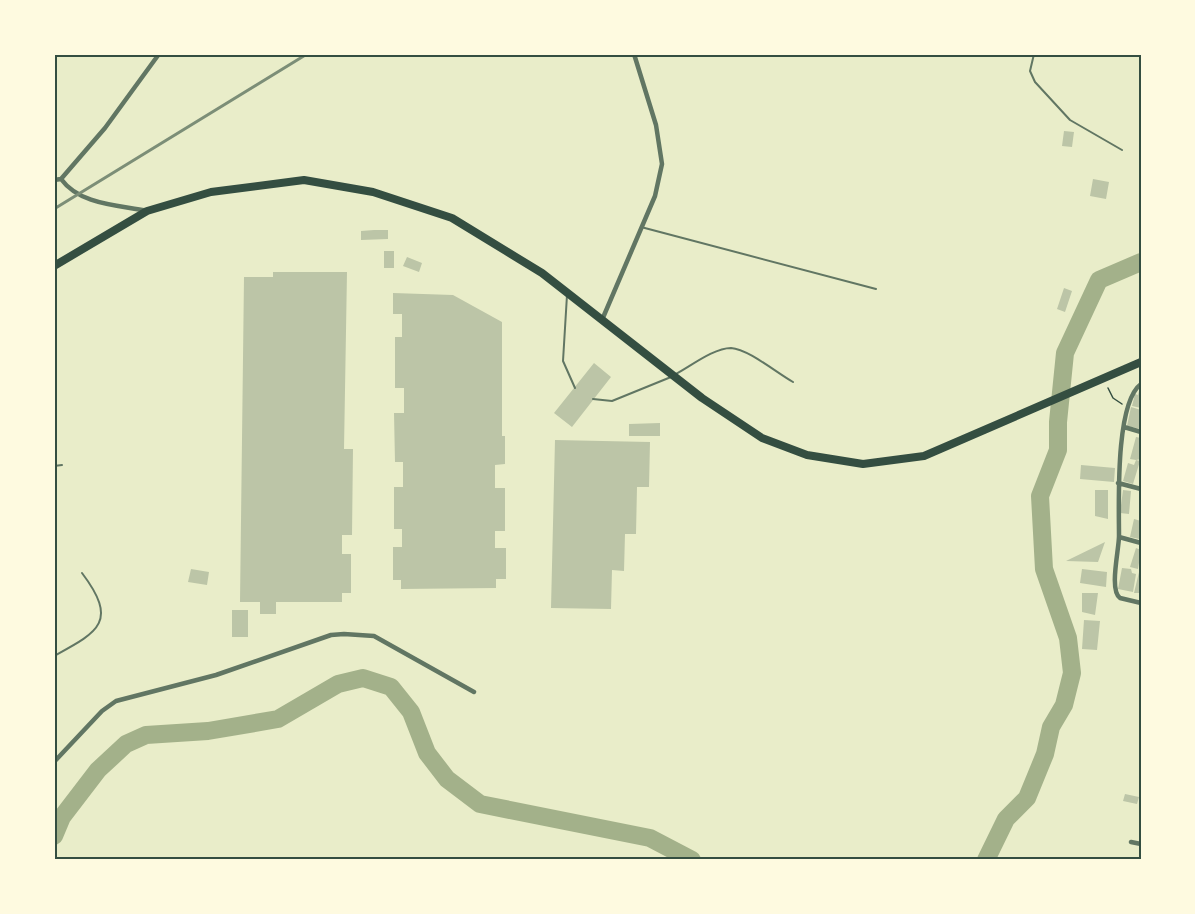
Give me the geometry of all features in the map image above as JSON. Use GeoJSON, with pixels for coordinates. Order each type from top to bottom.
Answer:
{"type":"FeatureCollection","features":[{"type":"Feature","properties":{"kind":"main road"},"geometry":{"type":"LineString","coordinates":[[54,266],[147,211],[211,192],[304,180],[373,192],[452,218],[542,273],[673,376],[762,438],[807,455],[863,464],[924,456],[1104,380],[1141,362]]}},
{"type":"Feature","properties":{"kind":"street"},"geometry":{"type":"LineString","coordinates":[[54,180],[61,179],[105,128],[159,54]]}},
{"type":"Feature","properties":{"kind":"street"},"geometry":{"type":"LineString","coordinates":[[601,321],[655,196],[662,164],[656,125],[634,54]]}},
{"type":"Feature","properties":{"kind":"street"},"geometry":{"type":"LineString","coordinates":[[61,179],[69,190],[90,200],[147,211]]}},
{"type":"Feature","properties":{"kind":"street"},"geometry":{"type":"LineString","coordinates":[[1141,384],[1135,388],[1124,428],[1118,483],[1119,537],[1114,590],[1120,598],[1141,603]]}},
{"type":"Feature","properties":{"kind":"street"},"geometry":{"type":"LineString","coordinates":[[1124,428],[1141,432]]}},
{"type":"Feature","properties":{"kind":"street"},"geometry":{"type":"LineString","coordinates":[[1118,483],[1141,489]]}},
{"type":"Feature","properties":{"kind":"street"},"geometry":{"type":"LineString","coordinates":[[1119,537],[1141,543]]}},
{"type":"Feature","properties":{"kind":"street"},"geometry":{"type":"LineString","coordinates":[[54,762],[102,711],[116,701],[216,675],[331,635],[374,636],[474,692]]}},
{"type":"Feature","properties":{"kind":"street"},"geometry":{"type":"LineString","coordinates":[[1131,843],[1141,844]]}},
{"type":"Feature","properties":{"kind":"lane"},"geometry":{"type":"LineString","coordinates":[[1034,54],[1030,71],[1035,82],[1070,120],[1122,150]]}},
{"type":"Feature","properties":{"kind":"lane"},"geometry":{"type":"LineString","coordinates":[[640,227],[876,289]]}},
{"type":"Feature","properties":{"kind":"lane"},"geometry":{"type":"LineString","coordinates":[[567,293],[563,361],[575,388]]}},
{"type":"Feature","properties":{"kind":"lane"},"geometry":{"type":"LineString","coordinates":[[593,399],[612,401],[673,376],[721,350],[731,348],[742,351],[793,382]]}},
{"type":"Feature","properties":{"kind":"lane"},"geometry":{"type":"LineString","coordinates":[[54,466],[62,465]]}},
{"type":"Feature","properties":{"kind":"lane"},"geometry":{"type":"LineString","coordinates":[[54,656],[91,636],[100,621],[100,602],[82,573]]}},
{"type":"Feature","properties":{"kind":"path"},"geometry":{"type":"LineString","coordinates":[[1104,380],[1113,398],[1128,407]]}},
{"type":"Feature","properties":{"kind":"building"},"geometry":{"type":"Polygon","coordinates":[[[1064,131],[1074,132],[1072,147],[1062,146],[1064,131]]]}},
{"type":"Feature","properties":{"kind":"building"},"geometry":{"type":"Polygon","coordinates":[[[1093,179],[1109,182],[1106,199],[1090,196],[1093,179]]]}},
{"type":"Feature","properties":{"kind":"building"},"geometry":{"type":"Polygon","coordinates":[[[388,230],[388,239],[361,240],[361,231],[388,230]]]}},
{"type":"Feature","properties":{"kind":"building"},"geometry":{"type":"Polygon","coordinates":[[[384,251],[394,251],[394,268],[384,268],[384,251]]]}},
{"type":"Feature","properties":{"kind":"building"},"geometry":{"type":"Polygon","coordinates":[[[407,257],[422,263],[419,272],[403,266],[407,257]]]}},
{"type":"Feature","properties":{"kind":"building"},"geometry":{"type":"Polygon","coordinates":[[[273,272],[347,272],[344,449],[353,449],[352,535],[342,535],[342,554],[351,554],[351,593],[342,593],[342,602],[276,602],[276,614],[260,614],[260,602],[240,602],[244,277],[273,277],[273,272]]]}},
{"type":"Feature","properties":{"kind":"building"},"geometry":{"type":"Polygon","coordinates":[[[1064,288],[1072,291],[1065,312],[1057,309],[1064,288]]]}},
{"type":"Feature","properties":{"kind":"building"},"geometry":{"type":"Polygon","coordinates":[[[393,293],[453,295],[502,322],[502,436],[505,436],[505,464],[495,465],[495,488],[505,488],[505,531],[495,531],[495,548],[506,548],[506,579],[496,579],[496,588],[401,589],[401,580],[393,580],[393,547],[402,547],[402,529],[394,529],[394,487],[403,487],[403,462],[395,462],[394,413],[404,413],[404,388],[395,388],[395,337],[402,337],[402,314],[393,314],[393,293]]]}},
{"type":"Feature","properties":{"kind":"building"},"geometry":{"type":"Polygon","coordinates":[[[594,363],[611,377],[572,427],[554,413],[594,363]]]}},
{"type":"Feature","properties":{"kind":"building"},"geometry":{"type":"Polygon","coordinates":[[[1140,387],[1141,408],[1132,406],[1135,394],[1138,395],[1140,387]]]}},
{"type":"Feature","properties":{"kind":"building"},"geometry":{"type":"Polygon","coordinates":[[[1131,407],[1141,410],[1141,429],[1127,426],[1131,407]]]}},
{"type":"Feature","properties":{"kind":"building"},"geometry":{"type":"Polygon","coordinates":[[[660,423],[660,436],[629,436],[629,424],[660,423]]]}},
{"type":"Feature","properties":{"kind":"building"},"geometry":{"type":"Polygon","coordinates":[[[1136,437],[1141,438],[1141,459],[1136,460],[1130,459],[1136,437]]]}},
{"type":"Feature","properties":{"kind":"building"},"geometry":{"type":"Polygon","coordinates":[[[555,440],[650,442],[649,487],[637,487],[636,534],[625,534],[624,571],[612,570],[611,609],[551,608],[555,440]]]}},
{"type":"Feature","properties":{"kind":"building"},"geometry":{"type":"Polygon","coordinates":[[[1136,460],[1140,461],[1133,484],[1123,481],[1128,463],[1134,465],[1136,460]]]}},
{"type":"Feature","properties":{"kind":"building"},"geometry":{"type":"Polygon","coordinates":[[[1081,465],[1115,468],[1114,482],[1080,479],[1081,465]]]}},
{"type":"Feature","properties":{"kind":"building"},"geometry":{"type":"Polygon","coordinates":[[[1095,490],[1108,490],[1108,519],[1095,516],[1095,490]]]}},
{"type":"Feature","properties":{"kind":"building"},"geometry":{"type":"Polygon","coordinates":[[[1123,490],[1131,491],[1129,514],[1120,513],[1123,490]]]}},
{"type":"Feature","properties":{"kind":"building"},"geometry":{"type":"Polygon","coordinates":[[[1134,519],[1141,521],[1139,539],[1130,537],[1134,519]]]}},
{"type":"Feature","properties":{"kind":"building"},"geometry":{"type":"Polygon","coordinates":[[[1105,542],[1098,562],[1066,561],[1105,542]]]}},
{"type":"Feature","properties":{"kind":"building"},"geometry":{"type":"Polygon","coordinates":[[[1136,548],[1141,550],[1138,569],[1130,567],[1136,548]]]}},
{"type":"Feature","properties":{"kind":"building"},"geometry":{"type":"Polygon","coordinates":[[[1122,568],[1131,569],[1132,573],[1136,574],[1133,592],[1118,589],[1122,568]]]}},
{"type":"Feature","properties":{"kind":"building"},"geometry":{"type":"Polygon","coordinates":[[[1140,568],[1141,593],[1134,593],[1140,568]]]}},
{"type":"Feature","properties":{"kind":"building"},"geometry":{"type":"Polygon","coordinates":[[[191,569],[209,572],[207,585],[188,582],[191,569]]]}},
{"type":"Feature","properties":{"kind":"building"},"geometry":{"type":"Polygon","coordinates":[[[1082,569],[1107,572],[1106,587],[1080,583],[1082,569]]]}},
{"type":"Feature","properties":{"kind":"building"},"geometry":{"type":"Polygon","coordinates":[[[1082,593],[1098,593],[1095,615],[1082,612],[1082,593]]]}},
{"type":"Feature","properties":{"kind":"building"},"geometry":{"type":"Polygon","coordinates":[[[232,610],[248,610],[248,637],[232,637],[232,610]]]}},
{"type":"Feature","properties":{"kind":"building"},"geometry":{"type":"Polygon","coordinates":[[[1084,620],[1100,621],[1097,650],[1082,649],[1084,620]]]}},
{"type":"Feature","properties":{"kind":"building"},"geometry":{"type":"Polygon","coordinates":[[[1125,794],[1139,797],[1137,804],[1123,801],[1125,794]]]}},
{"type":"Feature","properties":{"kind":"waterway"},"geometry":{"type":"LineString","coordinates":[[986,860],[1006,819],[1027,798],[1045,754],[1051,727],[1064,705],[1072,673],[1068,638],[1044,569],[1040,496],[1058,450],[1058,422],[1065,353],[1099,280],[1141,262]]}},
{"type":"Feature","properties":{"kind":"waterway"},"geometry":{"type":"LineString","coordinates":[[54,836],[62,817],[98,770],[126,744],[146,735],[208,731],[278,719],[338,684],[363,678],[391,687],[411,712],[427,753],[447,779],[480,804],[650,838],[692,860]]}},
{"type":"Feature","properties":{"kind":"railway"},"geometry":{"type":"LineString","coordinates":[[54,209],[307,54]]}}]}
